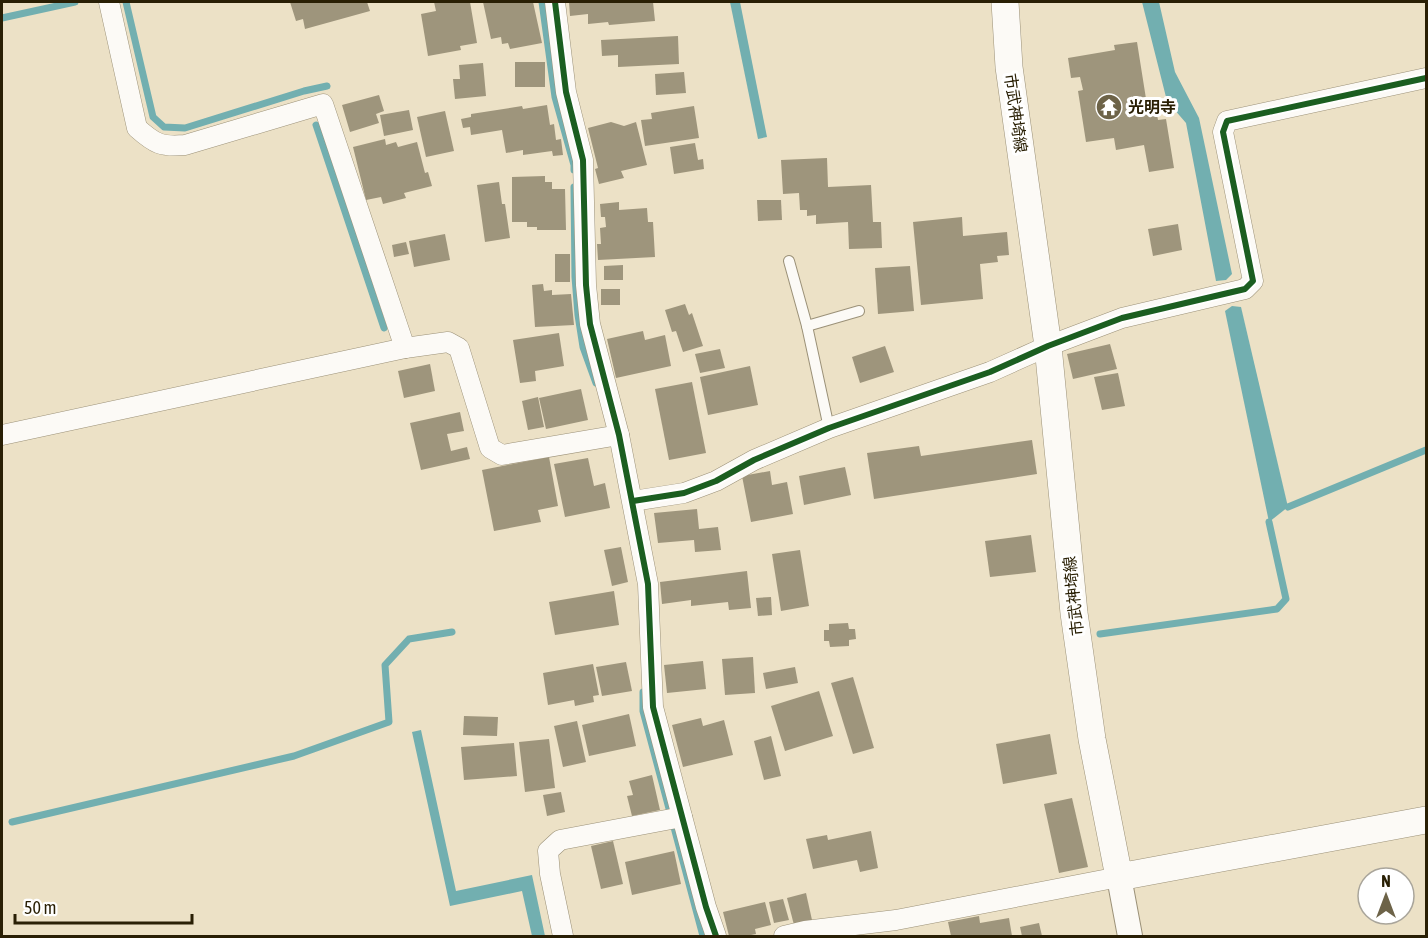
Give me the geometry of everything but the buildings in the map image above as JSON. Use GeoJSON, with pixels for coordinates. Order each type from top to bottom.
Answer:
{"type":"FeatureCollection","features":[{"type":"Feature","properties":{"kind":"main road","name":"市武神埼線"},"geometry":{"type":"LineString","coordinates":[[1005,2],[1009,67],[1048,346],[1074,613],[1092,739],[1119,877]]}},
{"type":"Feature","properties":{"kind":"main road"},"geometry":{"type":"LineString","coordinates":[[1119,877],[1426,820]]}},
{"type":"Feature","properties":{"kind":"street"},"geometry":{"type":"LineString","coordinates":[[109,2],[136,128],[150,140],[167,147],[185,145],[323,104],[405,348]]}},
{"type":"Feature","properties":{"kind":"street"},"geometry":{"type":"LineString","coordinates":[[555,2],[566,92],[583,160],[586,285],[590,324],[619,435],[648,584],[653,708],[706,907],[716,936]]}},
{"type":"Feature","properties":{"kind":"street"},"geometry":{"type":"LineString","coordinates":[[633,501],[684,493],[829,428],[990,372],[1048,346],[1122,318],[1245,289],[1253,281],[1223,132],[1227,121],[1426,78]]}},
{"type":"Feature","properties":{"kind":"street"},"geometry":{"type":"LineString","coordinates":[[2,435],[405,348],[448,342],[459,348],[490,448],[502,455],[619,435]]}},
{"type":"Feature","properties":{"kind":"street"},"geometry":{"type":"LineString","coordinates":[[563,936],[550,874],[548,851],[560,840],[682,817]]}},
{"type":"Feature","properties":{"kind":"street"},"geometry":{"type":"LineString","coordinates":[[784,936],[805,930],[896,920],[1119,877],[1130,936]]}},
{"type":"Feature","properties":{"kind":"lane"},"geometry":{"type":"LineString","coordinates":[[789,261],[807,326],[829,428]]}},
{"type":"Feature","properties":{"kind":"lane"},"geometry":{"type":"LineString","coordinates":[[807,326],[859,311]]}},
{"type":"Feature","properties":{"kind":"water"},"geometry":{"type":"Polygon","coordinates":[[[730,2],[740,2],[767,137],[758,139],[730,2]]]}},
{"type":"Feature","properties":{"kind":"water"},"geometry":{"type":"Polygon","coordinates":[[[1142,2],[1159,2],[1175,72],[1199,118],[1232,274],[1226,280],[1216,281],[1186,123],[1167,101],[1142,2]]]}},
{"type":"Feature","properties":{"kind":"water"},"geometry":{"type":"Polygon","coordinates":[[[1232,306],[1241,307],[1288,507],[1269,522],[1225,311],[1232,306]]]}},
{"type":"Feature","properties":{"kind":"water"},"geometry":{"type":"Polygon","coordinates":[[[421,730],[456,891],[532,875],[545,936],[532,936],[522,891],[450,906],[412,732],[421,730]]]}},
{"type":"Feature","properties":{"kind":"waterway"},"geometry":{"type":"LineString","coordinates":[[2,18],[75,2]]}},
{"type":"Feature","properties":{"kind":"waterway"},"geometry":{"type":"LineString","coordinates":[[126,2],[153,117],[164,127],[185,128],[327,86]]}},
{"type":"Feature","properties":{"kind":"waterway"},"geometry":{"type":"LineString","coordinates":[[542,2],[555,97],[574,170]]}},
{"type":"Feature","properties":{"kind":"waterway"},"geometry":{"type":"LineString","coordinates":[[316,125],[384,328]]}},
{"type":"Feature","properties":{"kind":"waterway"},"geometry":{"type":"LineString","coordinates":[[574,187],[575,277],[578,315],[583,347],[596,383]]}},
{"type":"Feature","properties":{"kind":"waterway"},"geometry":{"type":"LineString","coordinates":[[1288,507],[1426,450]]}},
{"type":"Feature","properties":{"kind":"waterway"},"geometry":{"type":"LineString","coordinates":[[1100,634],[1277,609],[1286,599],[1269,522]]}},
{"type":"Feature","properties":{"kind":"waterway"},"geometry":{"type":"LineString","coordinates":[[12,822],[294,756],[389,722],[385,665],[409,639],[452,632]]}},
{"type":"Feature","properties":{"kind":"waterway"},"geometry":{"type":"LineString","coordinates":[[643,692],[643,711],[703,936]]}},
{"type":"Feature","properties":{"kind":"cycle path"},"geometry":{"type":"LineString","coordinates":[[555,2],[566,92],[583,160],[586,285],[590,324],[619,435],[648,584],[653,707],[706,907],[716,936]]}},
{"type":"Feature","properties":{"kind":"cycle path"},"geometry":{"type":"LineString","coordinates":[[633,501],[684,493],[716,481],[754,460],[829,428],[990,372],[1048,346],[1122,318],[1245,289],[1253,281],[1223,132],[1227,121],[1426,78]]}},
{"type":"Feature","properties":{"kind":"place","name":"光明寺"},"geometry":{"type":"Point","coordinates":[1109,107]}}]}
